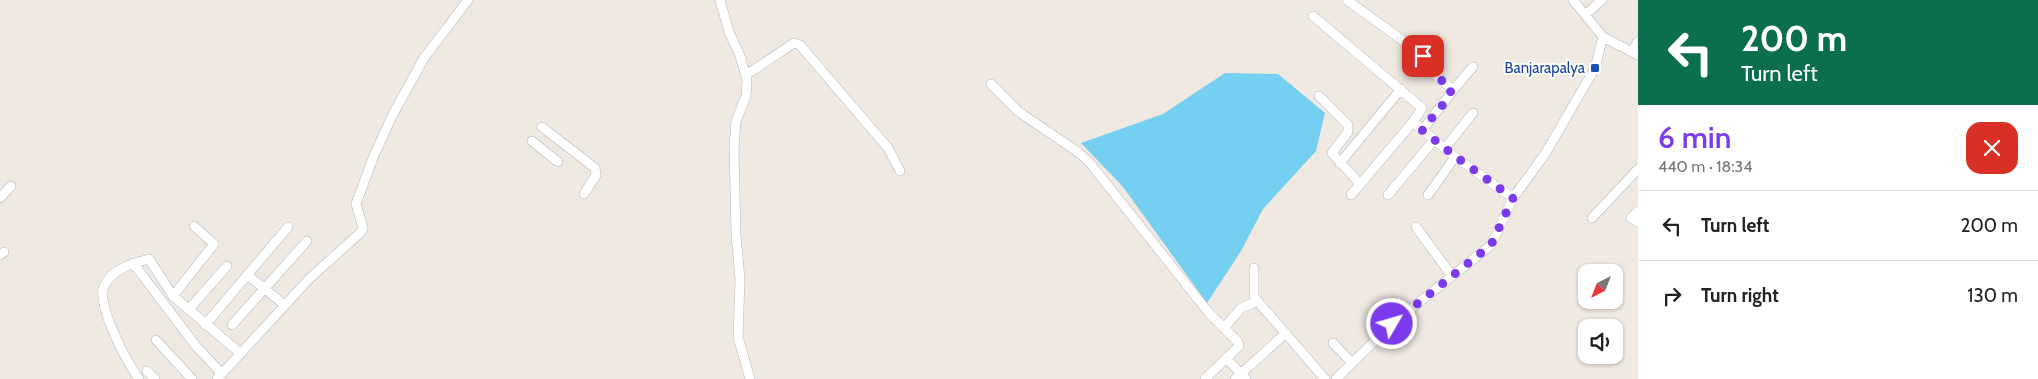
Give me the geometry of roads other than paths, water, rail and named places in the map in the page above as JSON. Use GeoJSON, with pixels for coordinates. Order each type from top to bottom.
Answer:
{"type":"FeatureCollection","features":[{"type":"Feature","properties":{"kind":"street"},"geometry":{"type":"LineString","coordinates":[[133,263],[220,377],[309,280],[362,232],[363,228],[356,204],[388,124],[424,58],[468,0]]}},
{"type":"Feature","properties":{"kind":"street"},"geometry":{"type":"LineString","coordinates":[[720,0],[729,32],[746,75],[747,92],[736,121],[734,147],[736,235],[740,279],[738,337],[750,379]]}},
{"type":"Feature","properties":{"kind":"street"},"geometry":{"type":"LineString","coordinates":[[1347,0],[1420,53],[1423,65],[1452,89]]}},
{"type":"Feature","properties":{"kind":"street"},"geometry":{"type":"LineString","coordinates":[[1573,0],[1603,37],[1635,53],[1638,41]]}},
{"type":"Feature","properties":{"kind":"street"},"geometry":{"type":"LineString","coordinates":[[1585,14],[1602,0]]}},
{"type":"Feature","properties":{"kind":"street"},"geometry":{"type":"LineString","coordinates":[[1313,16],[1422,108],[1413,122],[1351,195]]}},
{"type":"Feature","properties":{"kind":"street"},"geometry":{"type":"LineString","coordinates":[[1336,379],[1392,324],[1491,245],[1513,198],[1545,154],[1595,68],[1603,37]]}},
{"type":"Feature","properties":{"kind":"street"},"geometry":{"type":"LineString","coordinates":[[746,75],[794,44],[800,45],[888,148],[900,171]]}},
{"type":"Feature","properties":{"kind":"street"},"geometry":{"type":"LineString","coordinates":[[1422,130],[1445,102],[1452,89],[1472,67]]}},
{"type":"Feature","properties":{"kind":"street"},"geometry":{"type":"LineString","coordinates":[[991,84],[1019,112],[1078,152],[1090,163],[1204,308],[1239,343],[1205,379]]}},
{"type":"Feature","properties":{"kind":"street"},"geometry":{"type":"LineString","coordinates":[[1340,163],[1401,89]]}},
{"type":"Feature","properties":{"kind":"street"},"geometry":{"type":"LineString","coordinates":[[1319,96],[1348,125],[1348,132],[1332,153],[1360,184]]}},
{"type":"Feature","properties":{"kind":"street"},"geometry":{"type":"LineString","coordinates":[[1445,148],[1473,113]]}},
{"type":"Feature","properties":{"kind":"street"},"geometry":{"type":"LineString","coordinates":[[1413,122],[1456,157],[1513,198]]}},
{"type":"Feature","properties":{"kind":"street"},"geometry":{"type":"LineString","coordinates":[[542,127],[595,168],[596,175],[584,194]]}},
{"type":"Feature","properties":{"kind":"street"},"geometry":{"type":"LineString","coordinates":[[1388,195],[1434,140]]}},
{"type":"Feature","properties":{"kind":"street"},"geometry":{"type":"LineString","coordinates":[[532,141],[558,162]]}},
{"type":"Feature","properties":{"kind":"street"},"geometry":{"type":"LineString","coordinates":[[1428,195],[1456,157]]}},
{"type":"Feature","properties":{"kind":"street"},"geometry":{"type":"LineString","coordinates":[[1592,218],[1638,169]]}},
{"type":"Feature","properties":{"kind":"street"},"geometry":{"type":"LineString","coordinates":[[0,198],[11,186]]}},
{"type":"Feature","properties":{"kind":"street"},"geometry":{"type":"LineString","coordinates":[[1638,211],[1631,218],[1638,222]]}},
{"type":"Feature","properties":{"kind":"street"},"geometry":{"type":"LineString","coordinates":[[173,296],[214,244],[194,226]]}},
{"type":"Feature","properties":{"kind":"street"},"geometry":{"type":"LineString","coordinates":[[205,325],[288,226]]}},
{"type":"Feature","properties":{"kind":"street"},"geometry":{"type":"LineString","coordinates":[[1416,227],[1452,276]]}},
{"type":"Feature","properties":{"kind":"street"},"geometry":{"type":"LineString","coordinates":[[232,325],[307,241]]}},
{"type":"Feature","properties":{"kind":"street"},"geometry":{"type":"LineString","coordinates":[[139,379],[117,338],[102,296],[104,287],[112,274],[133,263],[150,259],[173,296],[240,353]]}},
{"type":"Feature","properties":{"kind":"street"},"geometry":{"type":"LineString","coordinates":[[189,309],[227,266]]}},
{"type":"Feature","properties":{"kind":"street"},"geometry":{"type":"LineString","coordinates":[[1254,268],[1253,294],[1325,379]]}},
{"type":"Feature","properties":{"kind":"street"},"geometry":{"type":"LineString","coordinates":[[247,275],[285,305]]}},
{"type":"Feature","properties":{"kind":"street"},"geometry":{"type":"LineString","coordinates":[[1224,328],[1241,308],[1258,301]]}},
{"type":"Feature","properties":{"kind":"street"},"geometry":{"type":"LineString","coordinates":[[1226,358],[1241,377],[1286,333]]}},
{"type":"Feature","properties":{"kind":"street"},"geometry":{"type":"LineString","coordinates":[[156,340],[192,379]]}},
{"type":"Feature","properties":{"kind":"street"},"geometry":{"type":"LineString","coordinates":[[1333,343],[1352,363]]}},
{"type":"Feature","properties":{"kind":"street"},"geometry":{"type":"LineString","coordinates":[[147,371],[155,379]]}},
{"type":"Feature","properties":{"kind":"water"},"geometry":{"type":"Polygon","coordinates":[[[1225,73],[1278,74],[1325,113],[1316,151],[1263,209],[1241,251],[1207,303],[1123,187],[1081,143],[1163,114],[1225,73]]]}},
{"type":"Feature","properties":{"kind":"place","name":"Banjarapalya"},"geometry":{"type":"Point","coordinates":[1595,68]}}]}
